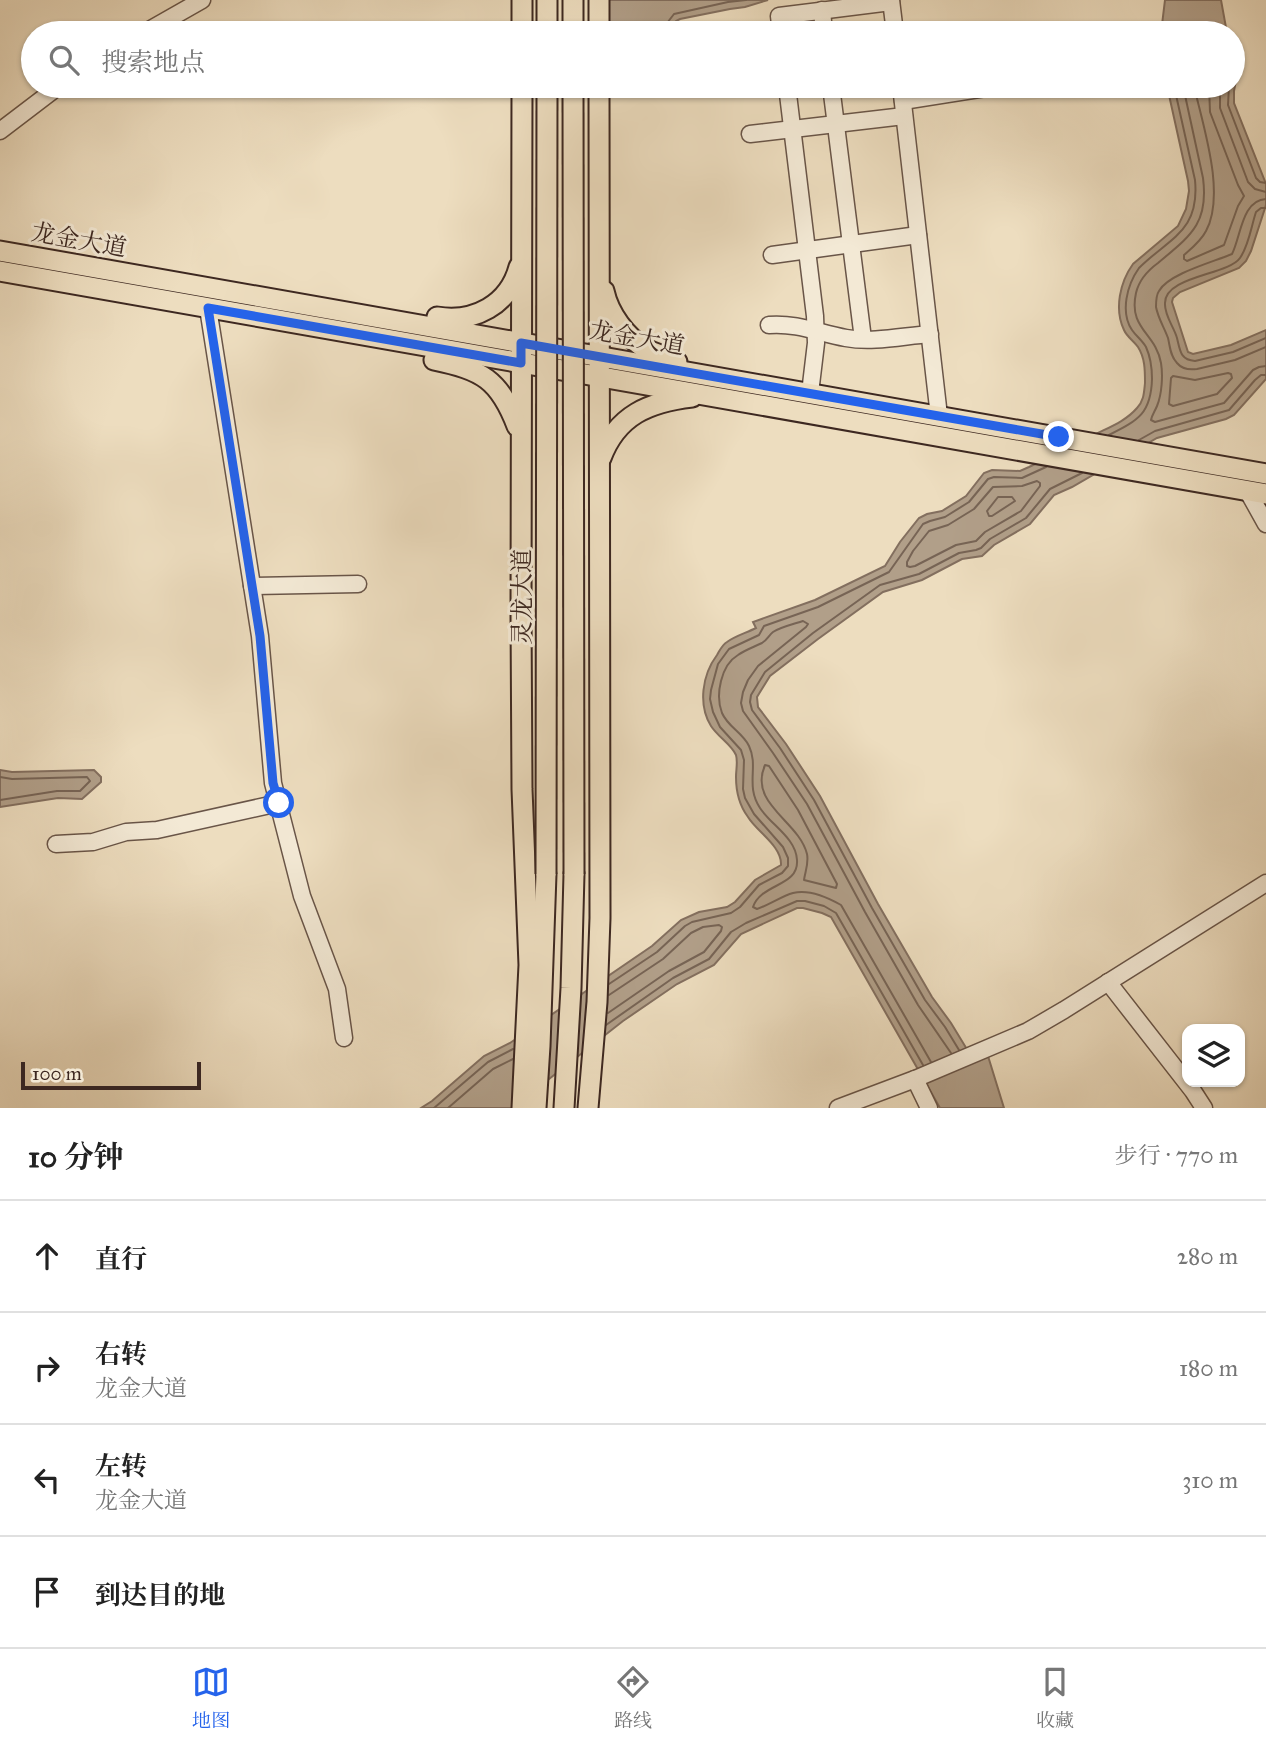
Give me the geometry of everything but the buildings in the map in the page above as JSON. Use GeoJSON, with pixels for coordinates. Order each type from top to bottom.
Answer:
{"type":"FeatureCollection","features":[{"type":"Feature","properties":{"kind":"main road"},"geometry":{"type":"LineString","coordinates":[[522,0],[522,21]]}},
{"type":"Feature","properties":{"kind":"main road"},"geometry":{"type":"LineString","coordinates":[[547,0],[547,21]]}},
{"type":"Feature","properties":{"kind":"main road"},"geometry":{"type":"LineString","coordinates":[[573,0],[573,21]]}},
{"type":"Feature","properties":{"kind":"main road"},"geometry":{"type":"LineString","coordinates":[[599,0],[599,21]]}},
{"type":"Feature","properties":{"kind":"main road"},"geometry":{"type":"LineString","coordinates":[[522,98],[522,789],[529,965],[522,1108]]}},
{"type":"Feature","properties":{"kind":"main road","name":"灵龙大道"},"geometry":{"type":"LineString","coordinates":[[536,1108],[546,874],[547,98]]}},
{"type":"Feature","properties":{"kind":"main road"},"geometry":{"type":"LineString","coordinates":[[564,1106],[574,874],[573,98]]}},
{"type":"Feature","properties":{"kind":"main road"},"geometry":{"type":"LineString","coordinates":[[589,1099],[600,932],[599,98]]}},
{"type":"Feature","properties":{"kind":"main road","name":"龙金大道"},"geometry":{"type":"LineString","coordinates":[[0,251],[599,356],[709,386],[1038,454],[1256,492]]}},
{"type":"Feature","properties":{"kind":"main road"},"geometry":{"type":"LineString","coordinates":[[297,303],[340,301],[449,319],[466,318],[502,298],[518,272],[521,252]]}},
{"type":"Feature","properties":{"kind":"main road"},"geometry":{"type":"LineString","coordinates":[[599,266],[609,307],[628,335],[646,349],[709,386]]}},
{"type":"Feature","properties":{"kind":"main road","name":"龙金大道"},"geometry":{"type":"LineString","coordinates":[[0,271],[600,377],[810,393],[1266,474]]}},
{"type":"Feature","properties":{"kind":"main road"},"geometry":{"type":"LineString","coordinates":[[302,324],[351,342],[476,372],[503,396],[521,438]]}},
{"type":"Feature","properties":{"kind":"main road"},"geometry":{"type":"LineString","coordinates":[[600,466],[610,438],[632,415],[709,386]]}},
{"type":"Feature","properties":{"kind":"street"},"geometry":{"type":"LineString","coordinates":[[165,21],[202,0]]}},
{"type":"Feature","properties":{"kind":"street"},"geometry":{"type":"LineString","coordinates":[[780,21],[779,16],[891,1],[894,21]]}},
{"type":"Feature","properties":{"kind":"street"},"geometry":{"type":"LineString","coordinates":[[822,10],[823,21]]}},
{"type":"Feature","properties":{"kind":"street"},"geometry":{"type":"LineString","coordinates":[[0,131],[43,98]]}},
{"type":"Feature","properties":{"kind":"street"},"geometry":{"type":"LineString","coordinates":[[788,98],[816,330],[810,393]]}},
{"type":"Feature","properties":{"kind":"street"},"geometry":{"type":"LineString","coordinates":[[833,98],[863,339]]}},
{"type":"Feature","properties":{"kind":"street"},"geometry":{"type":"LineString","coordinates":[[750,135],[836,124],[903,101],[922,98]]}},
{"type":"Feature","properties":{"kind":"street"},"geometry":{"type":"LineString","coordinates":[[903,101],[939,416]]}},
{"type":"Feature","properties":{"kind":"street"},"geometry":{"type":"LineString","coordinates":[[772,255],[918,235]]}},
{"type":"Feature","properties":{"kind":"street"},"geometry":{"type":"LineString","coordinates":[[208,308],[260,636],[273,783],[302,896],[337,989],[344,1038]]}},
{"type":"Feature","properties":{"kind":"street"},"geometry":{"type":"LineString","coordinates":[[769,325],[796,325],[846,338],[863,339],[930,334]]}},
{"type":"Feature","properties":{"kind":"street"},"geometry":{"type":"LineString","coordinates":[[1256,492],[1266,524]]}},
{"type":"Feature","properties":{"kind":"street"},"geometry":{"type":"LineString","coordinates":[[252,586],[358,584]]}},
{"type":"Feature","properties":{"kind":"street"},"geometry":{"type":"LineString","coordinates":[[56,844],[93,842],[126,832],[157,830],[279,803]]}},
{"type":"Feature","properties":{"kind":"street"},"geometry":{"type":"LineString","coordinates":[[838,1108],[1007,1041],[1046,1021],[1266,883]]}},
{"type":"Feature","properties":{"kind":"street"},"geometry":{"type":"LineString","coordinates":[[1108,982],[1204,1108]]}},
{"type":"Feature","properties":{"kind":"street"},"geometry":{"type":"LineString","coordinates":[[915,1079],[929,1108]]}},
{"type":"Feature","properties":{"kind":"water"},"geometry":{"type":"Polygon","coordinates":[[[607,0],[768,0],[676,21],[607,21],[607,0]]]}},
{"type":"Feature","properties":{"kind":"water"},"geometry":{"type":"Polygon","coordinates":[[[1165,0],[1221,0],[1225,21],[1162,21],[1165,0]]]}},
{"type":"Feature","properties":{"kind":"water"},"geometry":{"type":"Polygon","coordinates":[[[1170,98],[1234,98],[1266,184],[1266,205],[1246,261],[1239,268],[1180,292],[1172,302],[1188,352],[1193,354],[1231,345],[1266,330],[1266,379],[1234,415],[1157,438],[1054,495],[1030,524],[994,545],[982,556],[962,559],[922,580],[883,592],[770,676],[757,697],[758,707],[820,796],[932,997],[968,1051],[988,1056],[1004,1108],[940,1108],[831,917],[797,908],[741,934],[714,965],[677,984],[623,1021],[512,1108],[421,1108],[484,1056],[510,1043],[652,946],[681,920],[699,912],[727,907],[755,880],[781,865],[778,852],[742,808],[737,788],[736,755],[707,718],[703,700],[705,681],[712,663],[724,645],[756,628],[753,622],[815,600],[885,566],[919,518],[942,511],[966,496],[984,473],[992,470],[1020,471],[1116,424],[1132,413],[1142,399],[1144,364],[1140,351],[1125,332],[1121,322],[1119,305],[1122,287],[1133,264],[1178,226],[1186,209],[1188,181],[1170,98]]]}},
{"type":"Feature","properties":{"kind":"water"},"geometry":{"type":"Polygon","coordinates":[[[0,770],[94,770],[101,777],[101,782],[82,799],[58,798],[0,807],[0,770]]]}},
{"type":"Feature","properties":{"kind":"route"},"geometry":{"type":"LineString","coordinates":[[279,803],[273,783],[260,636],[208,308],[521,363],[521,343],[1059,437]]}}]}
